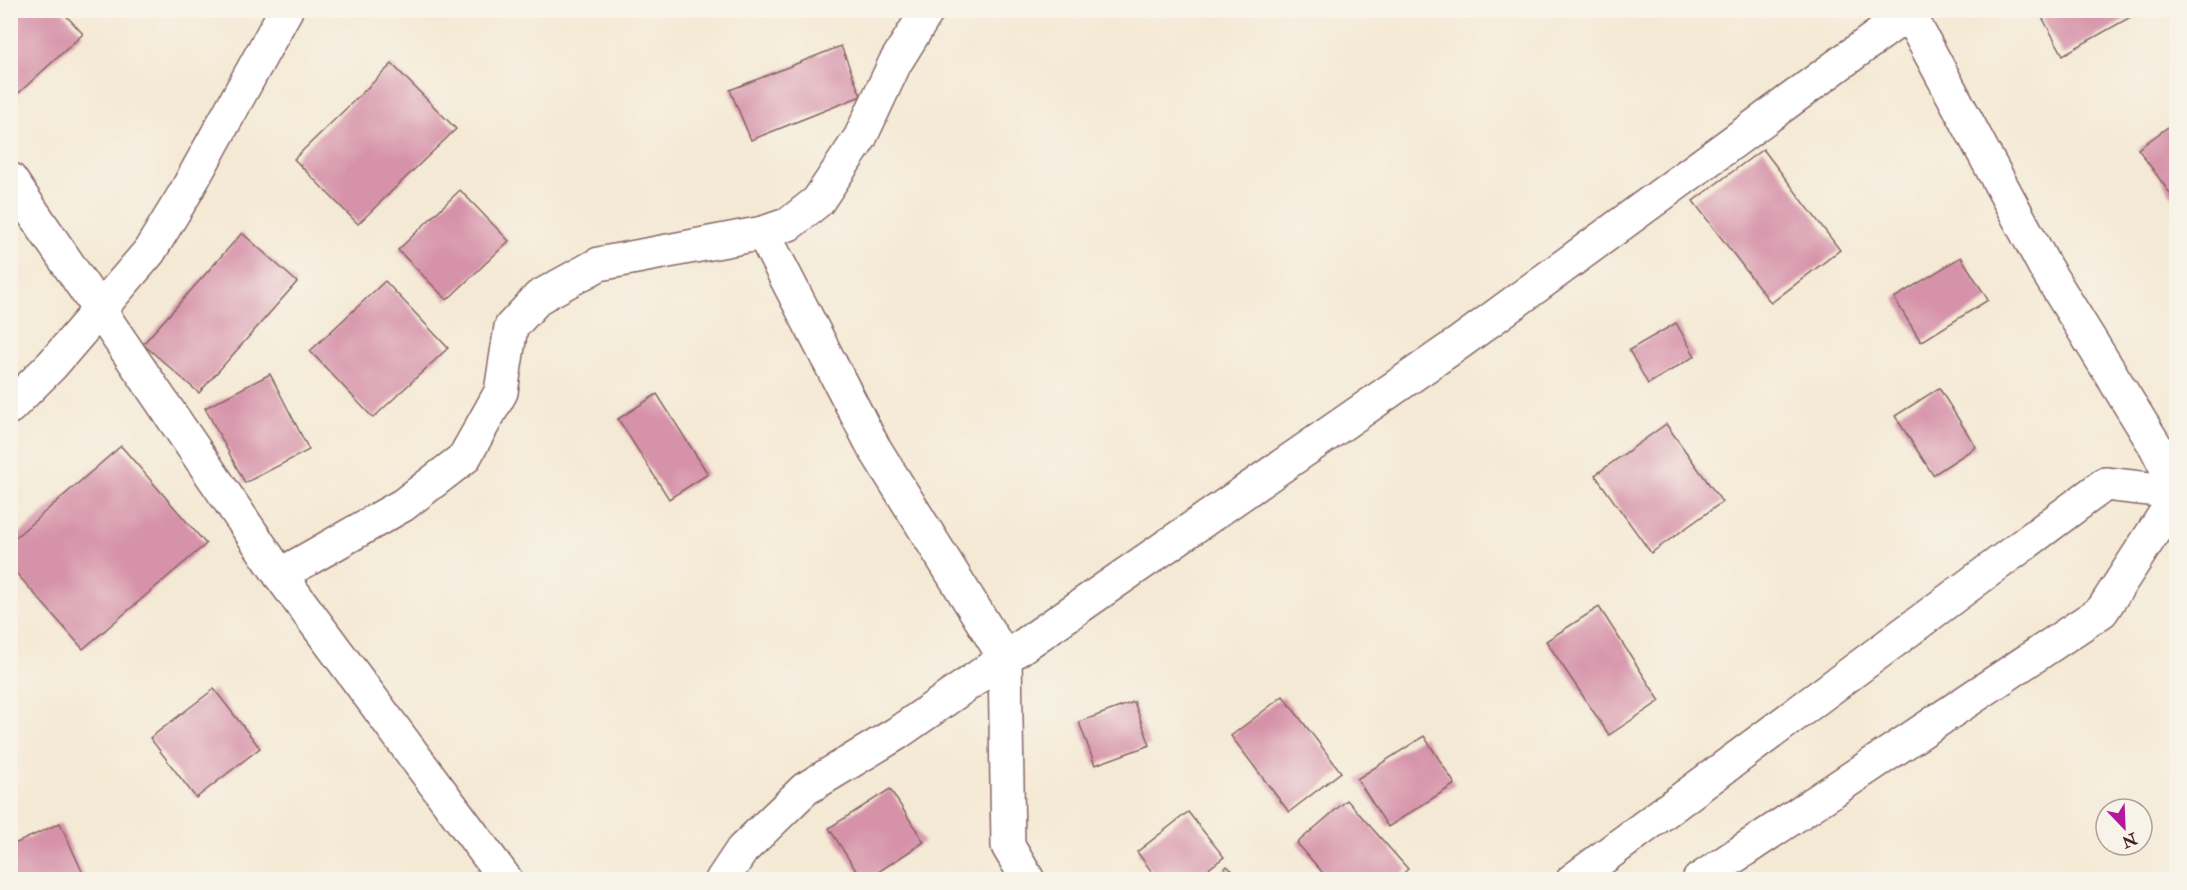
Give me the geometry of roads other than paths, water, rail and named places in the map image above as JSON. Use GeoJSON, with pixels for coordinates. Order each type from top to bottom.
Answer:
{"type":"FeatureCollection","features":[{"type":"Feature","properties":{"kind":"street"},"geometry":{"type":"LineString","coordinates":[[10,407],[101,310],[149,252],[167,224],[286,10]]}},
{"type":"Feature","properties":{"kind":"street"},"geometry":{"type":"LineString","coordinates":[[280,575],[403,505],[464,458],[501,392],[511,327],[539,297],[599,264],[763,233],[789,224],[818,201],[860,138],[895,63],[928,10]]}},
{"type":"Feature","properties":{"kind":"street"},"geometry":{"type":"LineString","coordinates":[[722,879],[742,850],[805,789],[896,734],[1459,343],[1909,12],[2046,269],[2166,440],[2176,487]]}},
{"type":"Feature","properties":{"kind":"street"},"geometry":{"type":"LineString","coordinates":[[10,179],[280,575],[506,879]]}},
{"type":"Feature","properties":{"kind":"street"},"geometry":{"type":"LineString","coordinates":[[763,233],[873,446],[1005,658],[1008,846],[1028,879]]}},
{"type":"Feature","properties":{"kind":"street"},"geometry":{"type":"LineString","coordinates":[[1573,879],[2105,484],[2176,495],[2102,611],[1699,879]]}}]}
